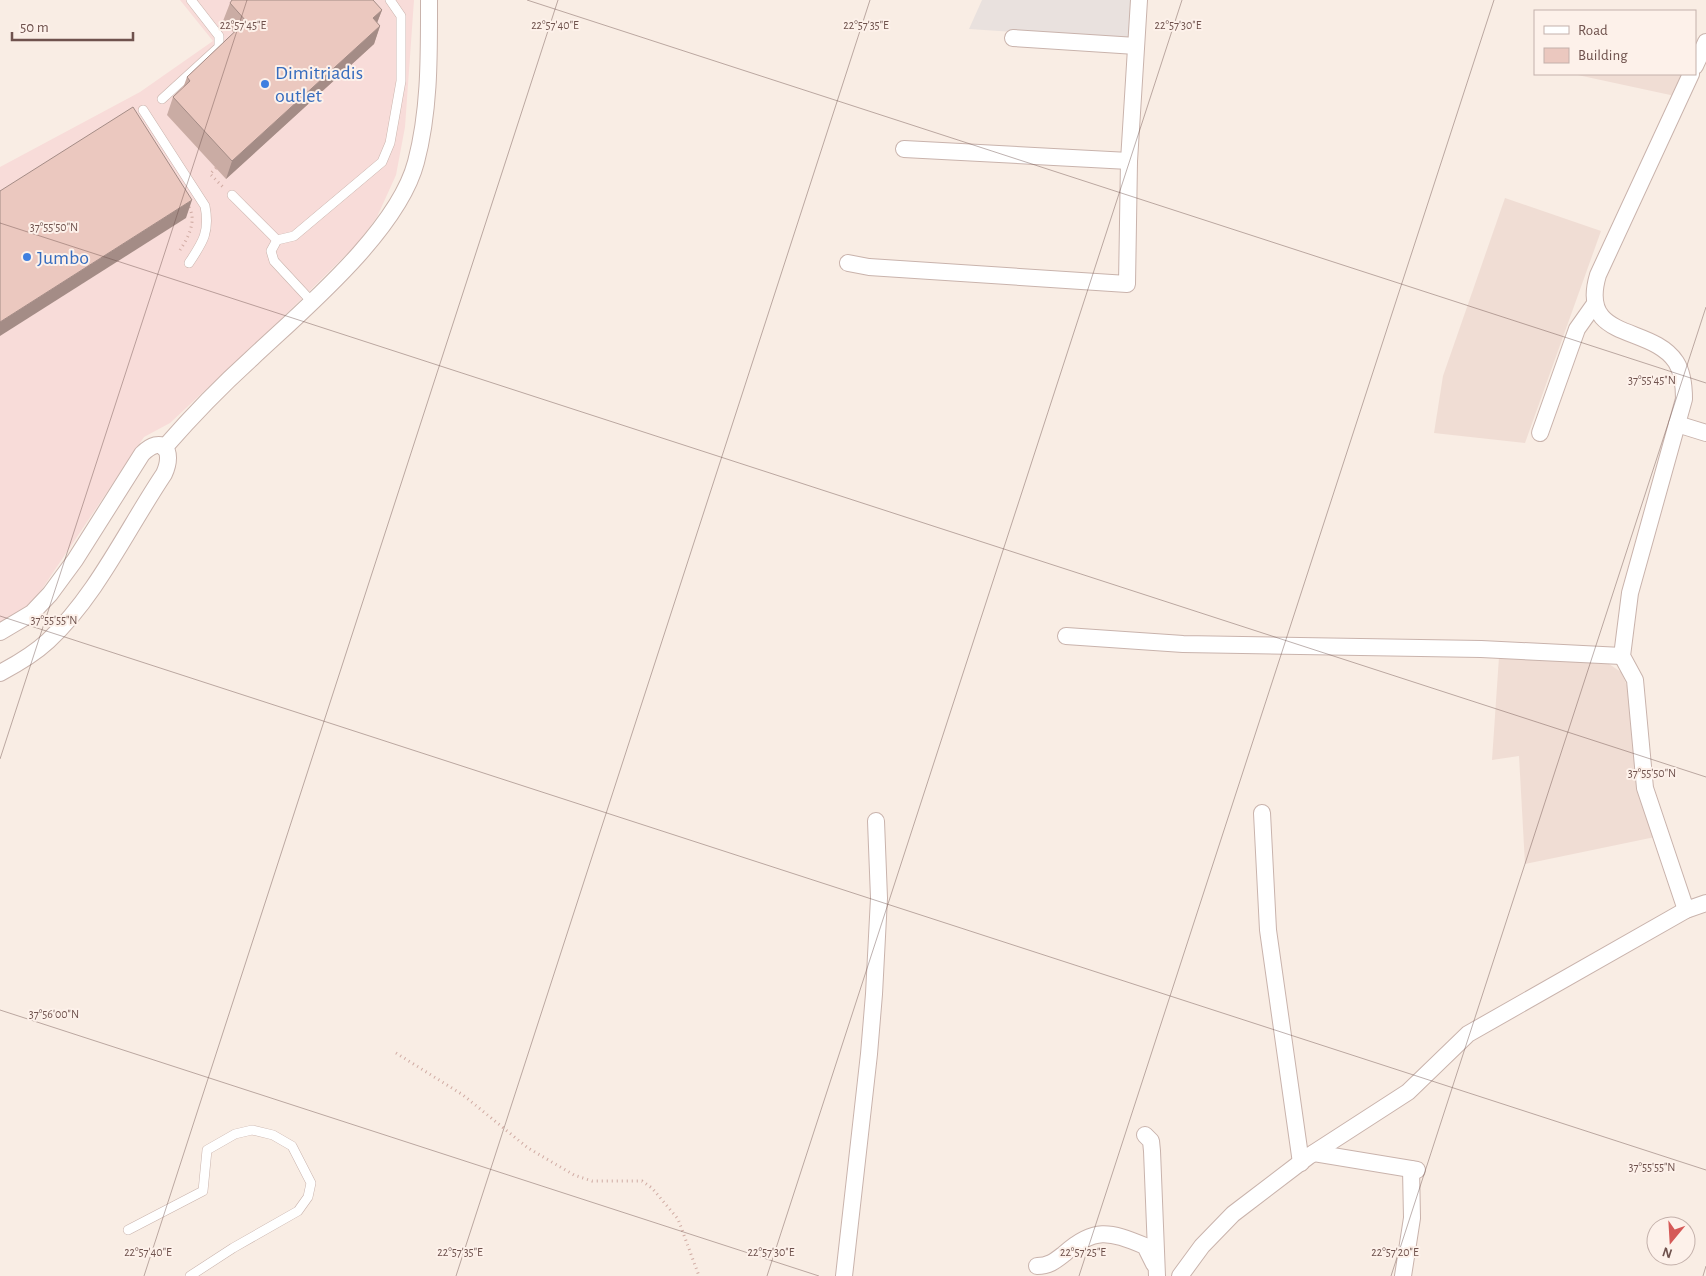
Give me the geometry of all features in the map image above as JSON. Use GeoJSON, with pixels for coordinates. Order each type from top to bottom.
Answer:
{"type":"FeatureCollection","features":[{"type":"Feature","properties":{"kind":"street"},"geometry":{"type":"LineString","coordinates":[[164,448],[226,382],[312,302],[375,236],[392,213],[416,164],[428,85],[430,0]]}},
{"type":"Feature","properties":{"kind":"street"},"geometry":{"type":"LineString","coordinates":[[848,263],[898,269],[1127,284],[1129,161],[1139,0]]}},
{"type":"Feature","properties":{"kind":"street"},"geometry":{"type":"LineString","coordinates":[[1012,38],[1136,46]]}},
{"type":"Feature","properties":{"kind":"street"},"geometry":{"type":"LineString","coordinates":[[1696,64],[1706,42]]}},
{"type":"Feature","properties":{"kind":"street"},"geometry":{"type":"LineString","coordinates":[[1686,910],[1645,788],[1635,680],[1622,656],[1630,594],[1684,399],[1683,380],[1676,361],[1662,348],[1620,329],[1603,318],[1594,305],[1593,291],[1598,275],[1691,75]]}},
{"type":"Feature","properties":{"kind":"street"},"geometry":{"type":"LineString","coordinates":[[904,149],[1129,161]]}},
{"type":"Feature","properties":{"kind":"street"},"geometry":{"type":"LineString","coordinates":[[1540,433],[1578,329],[1594,305]]}},
{"type":"Feature","properties":{"kind":"street"},"geometry":{"type":"LineString","coordinates":[[1677,424],[1706,433]]}},
{"type":"Feature","properties":{"kind":"street"},"geometry":{"type":"LineString","coordinates":[[0,632],[32,613],[50,594],[75,560],[142,454],[149,447],[158,445],[164,448],[169,454],[169,463],[164,474],[73,613],[47,642],[21,661],[0,673]]}},
{"type":"Feature","properties":{"kind":"street"},"geometry":{"type":"LineString","coordinates":[[1066,636],[1183,644],[1481,649],[1622,656]]}},
{"type":"Feature","properties":{"kind":"street"},"geometry":{"type":"LineString","coordinates":[[1262,813],[1268,930],[1307,1158]]}},
{"type":"Feature","properties":{"kind":"street"},"geometry":{"type":"LineString","coordinates":[[844,1276],[874,994],[879,898],[876,820]]}},
{"type":"Feature","properties":{"kind":"street"},"geometry":{"type":"LineString","coordinates":[[1180,1276],[1202,1246],[1233,1214],[1307,1158],[1408,1092],[1468,1034],[1686,910],[1706,903]]}},
{"type":"Feature","properties":{"kind":"street"},"geometry":{"type":"LineString","coordinates":[[1145,1135],[1150,1141],[1152,1151],[1156,1271]]}},
{"type":"Feature","properties":{"kind":"street"},"geometry":{"type":"LineString","coordinates":[[1307,1158],[1414,1170],[1412,1218],[1404,1276]]}},
{"type":"Feature","properties":{"kind":"street"},"geometry":{"type":"LineString","coordinates":[[1037,1266],[1052,1264],[1076,1243],[1091,1234],[1103,1234],[1130,1240],[1145,1246],[1156,1271]]}},
{"type":"Feature","properties":{"kind":"lane"},"geometry":{"type":"LineString","coordinates":[[162,99],[219,47],[219,36],[191,0]]}},
{"type":"Feature","properties":{"kind":"lane"},"geometry":{"type":"LineString","coordinates":[[312,302],[274,261],[271,251],[277,240],[294,236],[382,162],[390,143],[401,81],[401,16],[390,0]]}},
{"type":"Feature","properties":{"kind":"lane"},"geometry":{"type":"LineString","coordinates":[[143,110],[205,206],[208,224],[202,244],[189,263]]}},
{"type":"Feature","properties":{"kind":"lane"},"geometry":{"type":"LineString","coordinates":[[232,195],[277,240]]}},
{"type":"Feature","properties":{"kind":"lane"},"geometry":{"type":"LineString","coordinates":[[128,1230],[203,1191],[207,1150],[235,1134],[252,1130],[273,1134],[292,1146],[311,1183],[308,1198],[298,1211],[233,1248],[190,1276]]}},
{"type":"Feature","properties":{"kind":"path"},"geometry":{"type":"LineString","coordinates":[[216,168],[210,174],[232,195]]}},
{"type":"Feature","properties":{"kind":"path"},"geometry":{"type":"LineString","coordinates":[[180,250],[188,237],[192,222],[192,212],[185,201]]}},
{"type":"Feature","properties":{"kind":"path"},"geometry":{"type":"LineString","coordinates":[[396,1053],[463,1095],[528,1148],[565,1171],[592,1181],[642,1181],[652,1188],[678,1219],[699,1276]]}},
{"type":"Feature","properties":{"kind":"shaded area"},"geometry":{"type":"Polygon","coordinates":[[[180,0],[414,0],[405,127],[396,175],[377,217],[358,243],[273,327],[170,423],[144,437],[40,592],[19,615],[0,624],[0,167],[140,92],[213,41],[180,0]]]}},
{"type":"Feature","properties":{"kind":"shaded area"},"geometry":{"type":"Polygon","coordinates":[[[982,0],[1136,0],[1134,40],[969,29],[982,0]]]}},
{"type":"Feature","properties":{"kind":"shaded area"},"geometry":{"type":"Polygon","coordinates":[[[1578,75],[1685,75],[1675,96],[1578,75]]]}},
{"type":"Feature","properties":{"kind":"shaded area"},"geometry":{"type":"Polygon","coordinates":[[[1505,198],[1601,231],[1525,443],[1434,433],[1443,376],[1505,198]]]}},
{"type":"Feature","properties":{"kind":"shaded area"},"geometry":{"type":"Polygon","coordinates":[[[1499,657],[1609,664],[1621,672],[1628,688],[1655,837],[1525,864],[1519,756],[1492,760],[1499,657]]]}},
{"type":"Feature","properties":{"kind":"building"},"geometry":{"type":"Polygon","coordinates":[[[232,0],[373,0],[382,10],[373,18],[380,26],[232,161],[173,97],[190,81],[187,77],[246,21],[230,3],[232,0]]]}},
{"type":"Feature","properties":{"kind":"building"},"geometry":{"type":"Polygon","coordinates":[[[133,107],[192,200],[0,322],[0,191],[133,107]]]}},
{"type":"Feature","properties":{"kind":"place","name":"Dimitriadis outlet"},"geometry":{"type":"Point","coordinates":[265,84]}},
{"type":"Feature","properties":{"kind":"place","name":"Jumbo"},"geometry":{"type":"Point","coordinates":[27,257]}}]}
